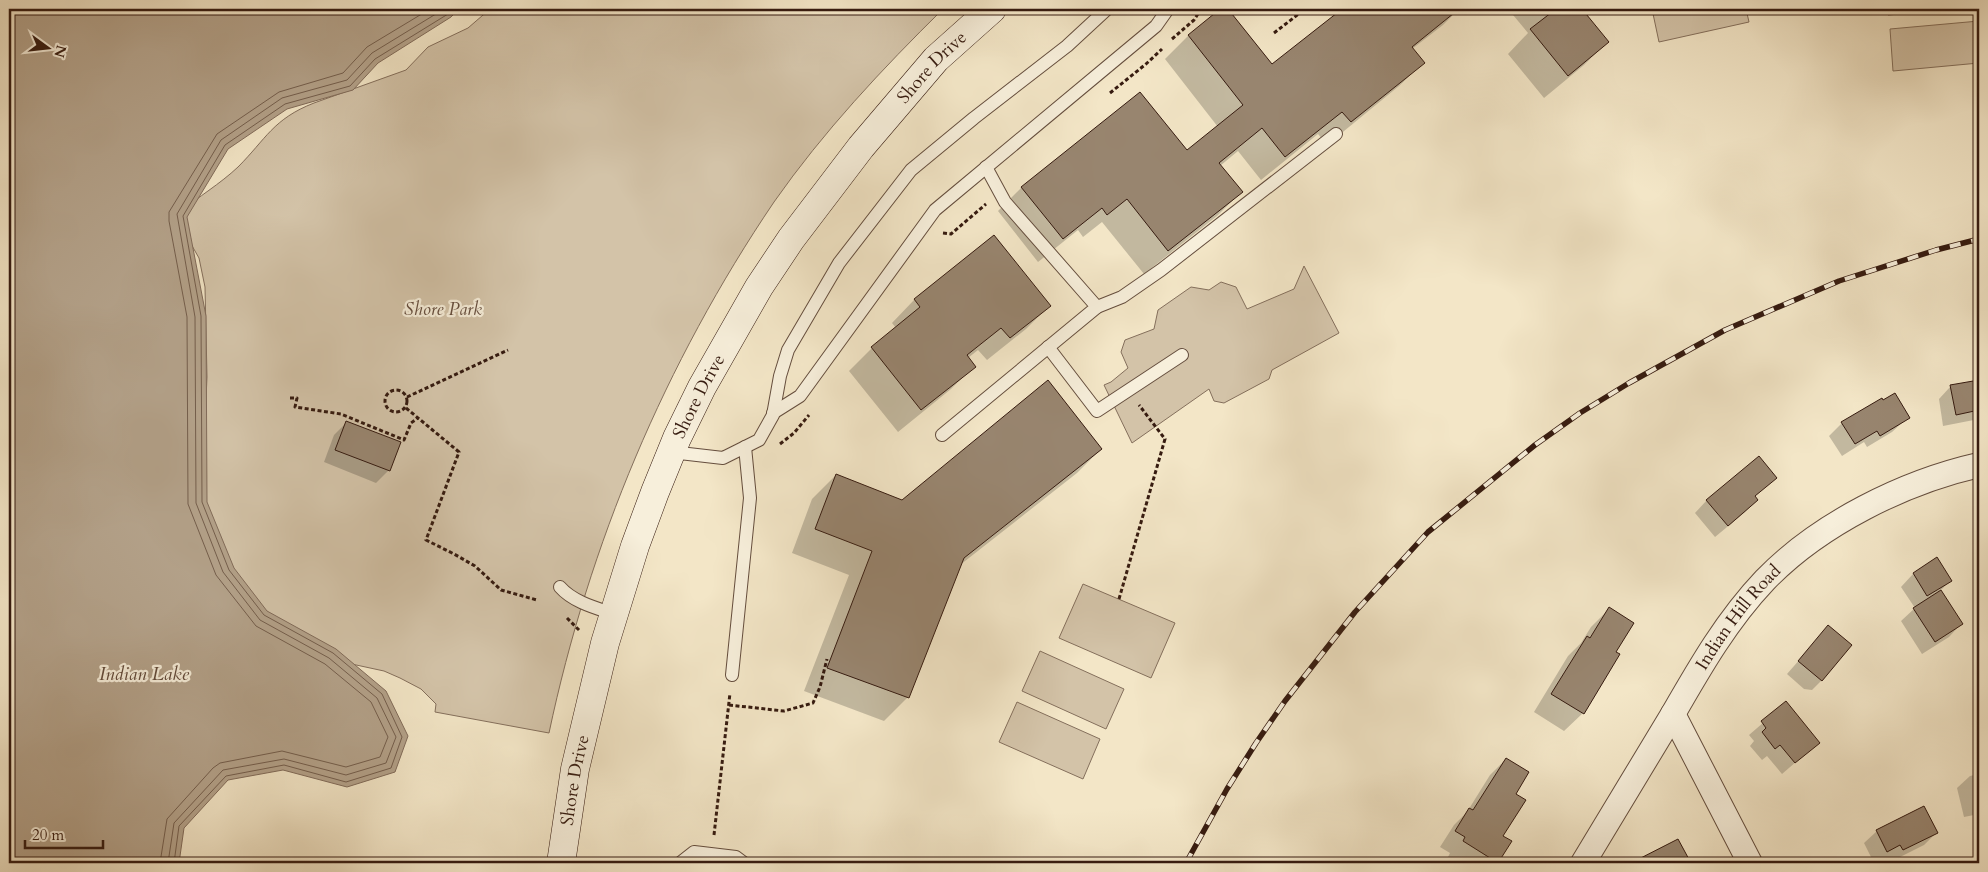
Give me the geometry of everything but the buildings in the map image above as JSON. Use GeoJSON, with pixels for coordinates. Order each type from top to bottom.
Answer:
{"type":"FeatureCollection","features":[{"type":"Feature","properties":{"kind":"main road","name":"Shore Drive"},"geometry":{"type":"LineString","coordinates":[[561,863],[574,769],[605,643],[635,546],[671,452],[702,387],[760,286],[791,239],[861,147],[936,59],[992,9]]}},
{"type":"Feature","properties":{"kind":"street","name":"Indian Hill Road"},"geometry":{"type":"LineString","coordinates":[[1583,863],[1716,641],[1749,599],[1789,558],[1839,523],[1889,496],[1944,475],[1979,465]]}},
{"type":"Feature","properties":{"kind":"street"},"geometry":{"type":"LineString","coordinates":[[1673,714],[1750,863]]}},
{"type":"Feature","properties":{"kind":"lane"},"geometry":{"type":"LineString","coordinates":[[671,452],[723,458],[759,440],[773,413],[780,376],[788,350],[839,263],[911,170],[974,118],[1067,46],[1107,9]]}},
{"type":"Feature","properties":{"kind":"lane"},"geometry":{"type":"LineString","coordinates":[[773,413],[800,396],[935,210],[1156,26],[1168,9]]}},
{"type":"Feature","properties":{"kind":"lane"},"geometry":{"type":"LineString","coordinates":[[942,435],[1097,307],[1122,297],[1161,270],[1336,134]]}},
{"type":"Feature","properties":{"kind":"lane"},"geometry":{"type":"LineString","coordinates":[[986,166],[1005,202],[1097,307]]}},
{"type":"Feature","properties":{"kind":"lane"},"geometry":{"type":"LineString","coordinates":[[1048,347],[1097,411],[1182,355]]}},
{"type":"Feature","properties":{"kind":"lane"},"geometry":{"type":"LineString","coordinates":[[732,675],[750,498],[745,447]]}},
{"type":"Feature","properties":{"kind":"lane"},"geometry":{"type":"LineString","coordinates":[[560,587],[565,593],[589,605],[614,614]]}},
{"type":"Feature","properties":{"kind":"lane"},"geometry":{"type":"LineString","coordinates":[[680,863],[694,852],[736,857],[744,863]]}},
{"type":"Feature","properties":{"kind":"path"},"geometry":{"type":"LineString","coordinates":[[1171,41],[1194,20],[1201,9]]}},
{"type":"Feature","properties":{"kind":"path"},"geometry":{"type":"LineString","coordinates":[[1274,33],[1305,9]]}},
{"type":"Feature","properties":{"kind":"path"},"geometry":{"type":"LineString","coordinates":[[1474,9],[1475,13],[1489,11],[1490,9]]}},
{"type":"Feature","properties":{"kind":"path"},"geometry":{"type":"LineString","coordinates":[[1108,94],[1164,47]]}},
{"type":"Feature","properties":{"kind":"path"},"geometry":{"type":"LineString","coordinates":[[934,232],[952,234],[996,196],[998,190]]}},
{"type":"Feature","properties":{"kind":"path"},"geometry":{"type":"LineString","coordinates":[[406,397],[508,350]]}},
{"type":"Feature","properties":{"kind":"path"},"geometry":{"type":"LineString","coordinates":[[1119,599],[1165,439],[1128,390]]}},
{"type":"Feature","properties":{"kind":"path"},"geometry":{"type":"LineString","coordinates":[[406,397],[397,391],[390,392],[385,396],[385,403],[389,410],[398,412],[406,408]]}},
{"type":"Feature","properties":{"kind":"path"},"geometry":{"type":"LineString","coordinates":[[406,397],[406,408]]}},
{"type":"Feature","properties":{"kind":"path"},"geometry":{"type":"LineString","coordinates":[[290,398],[296,398],[295,407],[341,414],[404,440],[411,424],[418,418]]}},
{"type":"Feature","properties":{"kind":"path"},"geometry":{"type":"LineString","coordinates":[[406,408],[459,452],[426,540],[475,566],[501,590],[537,600]]}},
{"type":"Feature","properties":{"kind":"path"},"geometry":{"type":"LineString","coordinates":[[773,449],[794,433],[810,413]]}},
{"type":"Feature","properties":{"kind":"path"},"geometry":{"type":"LineString","coordinates":[[561,612],[580,632]]}},
{"type":"Feature","properties":{"kind":"path"},"geometry":{"type":"LineString","coordinates":[[729,705],[784,711],[812,703],[820,687],[827,659]]}},
{"type":"Feature","properties":{"kind":"path"},"geometry":{"type":"LineString","coordinates":[[712,854],[732,675]]}},
{"type":"Feature","properties":{"kind":"path"},"geometry":{"type":"LineString","coordinates":[[403,863],[408,860]]}},
{"type":"Feature","properties":{"kind":"green space","name":"Shore Park"},"geometry":{"type":"Polygon","coordinates":[[[490,9],[943,9],[854,102],[812,151],[774,202],[698,326],[665,391],[609,524],[586,593],[549,733],[435,712],[436,704],[421,689],[384,671],[347,663],[318,651],[243,593],[205,506],[207,377],[205,287],[199,258],[183,230],[180,212],[238,167],[271,130],[289,116],[314,103],[406,70],[428,47],[468,28],[490,9]]]}},
{"type":"Feature","properties":{"kind":"green space"},"geometry":{"type":"Polygon","coordinates":[[[1652,9],[1746,9],[1749,22],[1659,42],[1652,9]]]}},
{"type":"Feature","properties":{"kind":"green space"},"geometry":{"type":"Polygon","coordinates":[[[1888,9],[1957,9],[1888,15],[1888,9]]]}},
{"type":"Feature","properties":{"kind":"green space"},"geometry":{"type":"Polygon","coordinates":[[[1979,21],[1979,63],[1893,71],[1890,29],[1979,21]]]}},
{"type":"Feature","properties":{"kind":"green space"},"geometry":{"type":"Polygon","coordinates":[[[1304,266],[1339,333],[1272,370],[1269,379],[1224,403],[1214,401],[1209,389],[1132,443],[1104,385],[1111,382],[1128,368],[1121,352],[1125,340],[1154,329],[1158,310],[1191,287],[1209,290],[1221,282],[1236,287],[1247,309],[1294,289],[1304,266]]]}},
{"type":"Feature","properties":{"kind":"green space"},"geometry":{"type":"Polygon","coordinates":[[[1083,584],[1175,623],[1151,678],[1059,638],[1083,584]]]}},
{"type":"Feature","properties":{"kind":"green space"},"geometry":{"type":"Polygon","coordinates":[[[1040,651],[1124,689],[1106,729],[1022,691],[1040,651]]]}},
{"type":"Feature","properties":{"kind":"green space"},"geometry":{"type":"Polygon","coordinates":[[[1017,702],[1100,739],[1083,779],[999,742],[1017,702]]]}},
{"type":"Feature","properties":{"kind":"water","name":"Indian Lake"},"geometry":{"type":"Polygon","coordinates":[[[9,9],[459,9],[451,17],[378,63],[353,90],[287,109],[228,149],[187,217],[206,316],[207,502],[234,568],[267,611],[336,649],[386,691],[408,736],[395,772],[347,787],[283,770],[228,780],[184,828],[179,863],[9,863],[9,9]]]}},
{"type":"Feature","properties":{"kind":"railway"},"geometry":{"type":"LineString","coordinates":[[1186,863],[1227,789],[1256,743],[1285,701],[1355,612],[1428,532],[1535,445],[1580,413],[1629,383],[1725,330],[1839,281],[1936,250],[1979,239]]}}]}
